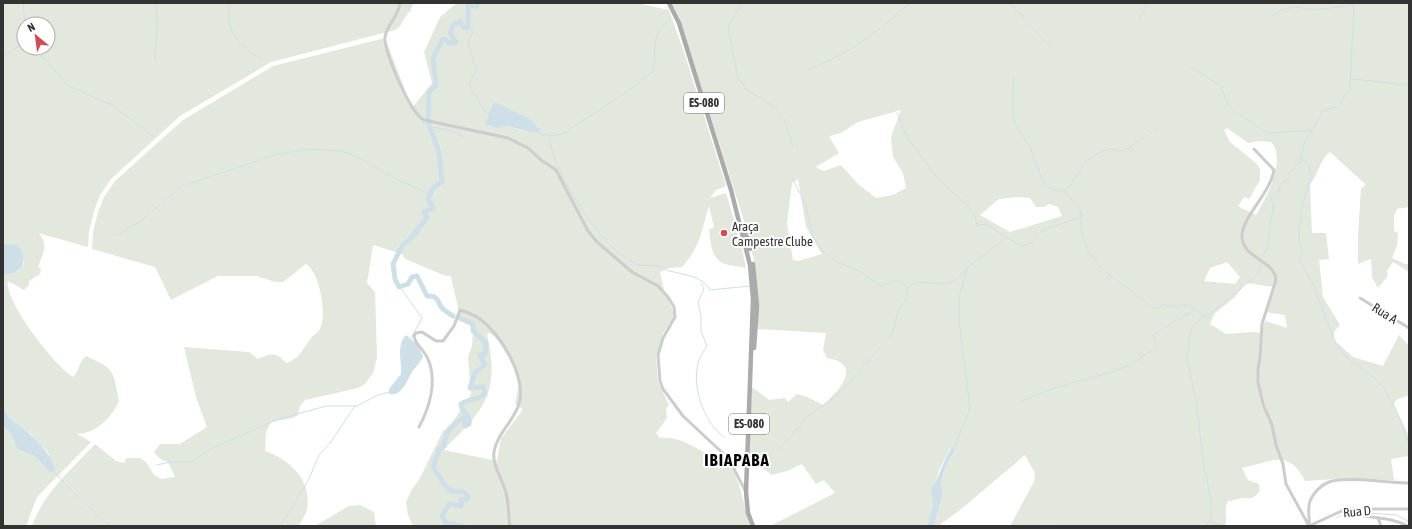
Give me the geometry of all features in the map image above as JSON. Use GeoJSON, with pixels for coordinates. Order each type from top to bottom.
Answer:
{"type":"FeatureCollection","features":[{"type":"Feature","properties":{"kind":"main road","name":"ES-080"},"geometry":{"type":"LineString","coordinates":[[669,3],[679,23],[735,205],[742,218],[748,237],[756,285],[757,321],[752,356],[746,492],[748,513],[752,526]]}},
{"type":"Feature","properties":{"kind":"street"},"geometry":{"type":"LineString","coordinates":[[400,3],[399,9],[385,36],[385,44],[405,97],[416,114],[424,120],[508,138],[528,148],[541,160],[556,170],[588,231],[596,241],[615,259],[632,272],[658,286],[668,297],[675,314],[674,321],[663,338],[658,355],[660,381],[663,389],[683,416],[728,458],[746,492]]}},
{"type":"Feature","properties":{"kind":"street"},"geometry":{"type":"LineString","coordinates":[[1254,149],[1274,170],[1266,193],[1244,227],[1242,237],[1245,247],[1249,252],[1271,268],[1275,274],[1276,280],[1262,324],[1258,382],[1263,404],[1272,425],[1276,446],[1283,464],[1286,484],[1309,526]]}},
{"type":"Feature","properties":{"kind":"street","name":"Rua A"},"geometry":{"type":"LineString","coordinates":[[1360,298],[1409,328]]}},
{"type":"Feature","properties":{"kind":"street"},"geometry":{"type":"LineString","coordinates":[[419,427],[428,405],[432,387],[430,363],[414,336],[416,333],[422,332],[438,342],[443,341],[454,326],[460,310],[479,318],[487,326],[510,357],[519,377],[521,388],[519,404],[497,440],[494,453],[494,462],[506,491],[510,526]]}},
{"type":"Feature","properties":{"kind":"street"},"geometry":{"type":"LineString","coordinates":[[1309,526],[1309,509],[1311,499],[1318,489],[1328,482],[1350,480],[1409,484]]}},
{"type":"Feature","properties":{"kind":"street","name":"Rua D"},"geometry":{"type":"LineString","coordinates":[[1309,526],[1341,511],[1409,510]]}},
{"type":"Feature","properties":{"kind":"street"},"geometry":{"type":"LineString","coordinates":[[1341,511],[1359,516],[1394,520],[1408,526]]}},
{"type":"Feature","properties":{"kind":"street"},"geometry":{"type":"LineString","coordinates":[[1378,518],[1381,526]]}},
{"type":"Feature","properties":{"kind":"shaded area"},"geometry":{"type":"Polygon","coordinates":[[[3,3],[414,3],[400,26],[395,30],[271,62],[180,116],[111,179],[100,195],[94,211],[89,231],[88,247],[38,233],[44,241],[43,254],[38,267],[41,269],[40,274],[29,281],[29,285],[24,290],[8,281],[9,290],[14,303],[44,348],[66,372],[74,377],[86,356],[108,368],[114,377],[119,401],[108,418],[97,428],[77,434],[91,442],[37,497],[26,526],[3,526],[3,426],[11,434],[17,449],[34,456],[46,468],[49,454],[32,435],[6,415],[3,410],[3,274],[19,271],[24,264],[22,251],[19,247],[3,244],[3,3]]]}},
{"type":"Feature","properties":{"kind":"shaded area"},"geometry":{"type":"Polygon","coordinates":[[[457,3],[637,3],[669,10],[685,55],[726,186],[716,190],[710,198],[726,193],[742,248],[746,269],[721,262],[714,254],[709,230],[714,227],[709,206],[700,238],[688,259],[682,267],[668,268],[660,272],[664,290],[674,313],[672,320],[663,333],[656,357],[658,382],[669,405],[666,409],[667,418],[656,433],[660,438],[670,438],[681,441],[725,461],[736,477],[750,526],[413,526],[408,515],[406,502],[412,489],[419,480],[443,431],[452,423],[471,394],[468,357],[472,346],[473,330],[471,326],[458,320],[457,303],[451,276],[446,276],[405,259],[402,254],[373,245],[367,283],[375,292],[377,357],[373,373],[365,384],[358,388],[305,400],[300,406],[298,415],[293,418],[271,422],[266,432],[265,451],[291,466],[298,473],[306,489],[308,499],[307,509],[306,514],[299,526],[32,526],[37,514],[51,492],[95,444],[116,461],[124,463],[126,458],[140,458],[146,462],[154,475],[161,479],[175,477],[168,462],[160,459],[154,452],[160,444],[180,444],[207,427],[196,397],[184,347],[249,352],[258,359],[276,355],[286,363],[295,359],[301,353],[312,337],[320,329],[322,323],[323,314],[321,294],[315,276],[306,264],[283,282],[275,282],[257,276],[218,276],[171,300],[155,267],[92,249],[93,232],[98,212],[104,197],[115,181],[183,120],[273,66],[385,38],[412,108],[432,83],[424,52],[440,17],[457,3]],[[507,126],[528,132],[541,130],[507,126]],[[490,333],[487,334],[490,348],[492,374],[487,397],[473,419],[444,450],[497,461],[501,438],[522,411],[522,408],[515,404],[518,385],[512,364],[504,349],[490,333]]]}},
{"type":"Feature","properties":{"kind":"shaded area"},"geometry":{"type":"Polygon","coordinates":[[[672,3],[1409,3],[1409,207],[1397,209],[1394,216],[1394,231],[1398,233],[1397,246],[1392,258],[1405,264],[1409,264],[1409,272],[1393,262],[1387,271],[1388,276],[1378,288],[1372,277],[1371,259],[1358,264],[1361,188],[1366,185],[1330,152],[1321,163],[1310,184],[1312,233],[1326,233],[1329,259],[1319,260],[1323,297],[1340,325],[1334,332],[1334,340],[1353,357],[1383,366],[1399,335],[1409,346],[1409,395],[1396,400],[1394,405],[1409,436],[1409,456],[1391,459],[1394,480],[1335,479],[1305,481],[1299,471],[1292,464],[1278,460],[1242,468],[1248,480],[1259,484],[1260,490],[1252,498],[1241,498],[1228,501],[1225,526],[1010,526],[1034,482],[1035,473],[1025,455],[960,510],[938,526],[934,526],[943,493],[941,483],[942,477],[949,460],[955,451],[950,449],[939,470],[934,488],[933,505],[927,526],[770,526],[835,493],[824,480],[816,484],[802,464],[787,471],[772,475],[764,469],[757,455],[749,456],[752,387],[769,400],[785,398],[788,402],[797,394],[823,405],[841,386],[846,374],[846,369],[839,362],[827,358],[823,350],[826,333],[757,329],[756,269],[746,227],[679,17],[672,3]],[[901,110],[858,122],[841,133],[829,136],[839,153],[816,167],[824,171],[841,165],[858,184],[876,198],[893,195],[906,188],[903,173],[893,157],[891,137],[901,110]],[[1227,128],[1224,130],[1230,142],[1256,163],[1260,169],[1260,180],[1249,199],[1244,197],[1238,206],[1256,215],[1265,199],[1273,179],[1277,158],[1275,149],[1271,142],[1260,141],[1248,143],[1227,128]],[[798,179],[792,183],[787,224],[793,260],[798,261],[822,254],[806,227],[798,179]],[[1018,197],[999,199],[980,215],[1010,232],[1062,216],[1058,207],[1049,204],[1044,207],[1036,207],[1030,198],[1018,197]],[[1227,262],[1210,268],[1204,281],[1235,284],[1240,277],[1227,262]],[[1246,283],[1234,298],[1215,313],[1210,324],[1226,334],[1261,333],[1265,321],[1287,328],[1285,315],[1266,312],[1274,287],[1246,283]]]}},
{"type":"Feature","properties":{"kind":"shaded area"},"geometry":{"type":"Polygon","coordinates":[[[494,102],[528,118],[541,130],[537,132],[529,132],[507,126],[497,128],[485,124],[494,102]]]}},
{"type":"Feature","properties":{"kind":"shaded area"},"geometry":{"type":"Polygon","coordinates":[[[3,244],[16,245],[20,248],[23,255],[23,264],[19,270],[12,273],[3,274],[3,244]]]}},
{"type":"Feature","properties":{"kind":"shaded area"},"geometry":{"type":"Polygon","coordinates":[[[406,335],[417,344],[423,356],[404,387],[397,393],[389,394],[389,389],[401,374],[400,348],[406,335]]]}},
{"type":"Feature","properties":{"kind":"shaded area"},"geometry":{"type":"Polygon","coordinates":[[[3,410],[9,417],[28,432],[41,446],[55,468],[53,471],[50,472],[34,456],[17,449],[11,434],[3,426],[3,410]]]}},
{"type":"Feature","properties":{"kind":"shaded area"},"geometry":{"type":"Polygon","coordinates":[[[953,447],[955,451],[949,460],[942,477],[941,483],[943,493],[934,526],[927,526],[933,505],[931,488],[936,482],[947,456],[953,447]]]}},
{"type":"Feature","properties":{"kind":"shaded area"},"geometry":{"type":"Polygon","coordinates":[[[360,505],[374,512],[376,526],[315,526],[349,506],[360,505]]]}},
{"type":"Feature","properties":{"kind":"waterway"},"geometry":{"type":"LineString","coordinates":[[23,3],[24,16]]}},
{"type":"Feature","properties":{"kind":"waterway"},"geometry":{"type":"LineString","coordinates":[[155,61],[157,24],[156,3]]}},
{"type":"Feature","properties":{"kind":"waterway"},"geometry":{"type":"LineString","coordinates":[[229,3],[230,23],[235,37],[261,60]]}},
{"type":"Feature","properties":{"kind":"waterway"},"geometry":{"type":"LineString","coordinates":[[410,3],[410,12]]}},
{"type":"Feature","properties":{"kind":"waterway"},"geometry":{"type":"LineString","coordinates":[[453,316],[442,308],[436,298],[427,296],[417,276],[412,277],[408,284],[399,287],[395,279],[393,264],[402,246],[413,236],[427,218],[424,212],[433,208],[428,199],[433,188],[442,182],[439,153],[428,121],[429,92],[436,85],[433,58],[442,40],[445,39],[449,43],[456,43],[451,34],[452,26],[460,21],[463,27],[467,28],[468,4],[476,7],[478,3]]}},
{"type":"Feature","properties":{"kind":"waterway"},"geometry":{"type":"LineString","coordinates":[[742,3],[728,28],[738,78],[747,90],[772,105],[785,120],[793,147]]}},
{"type":"Feature","properties":{"kind":"waterway"},"geometry":{"type":"LineString","coordinates":[[808,70],[850,50],[882,27],[910,3]]}},
{"type":"Feature","properties":{"kind":"waterway"},"geometry":{"type":"LineString","coordinates":[[1010,3],[1049,46]]}},
{"type":"Feature","properties":{"kind":"waterway"},"geometry":{"type":"LineString","coordinates":[[1139,20],[1147,3]]}},
{"type":"Feature","properties":{"kind":"waterway"},"geometry":{"type":"LineString","coordinates":[[1261,260],[1267,248],[1274,204],[1271,200],[1272,196],[1279,191],[1279,187],[1289,177],[1289,173],[1299,164],[1305,141],[1324,110],[1338,107],[1350,87],[1354,3]]}},
{"type":"Feature","properties":{"kind":"waterway"},"geometry":{"type":"LineString","coordinates":[[1273,16],[1281,10],[1294,7],[1314,10],[1354,5]]}},
{"type":"Feature","properties":{"kind":"waterway"},"geometry":{"type":"LineString","coordinates":[[536,132],[552,136],[564,133],[602,109],[654,70],[655,42],[658,33],[670,17]]}},
{"type":"Feature","properties":{"kind":"waterway"},"geometry":{"type":"LineString","coordinates":[[468,25],[473,32],[468,44],[476,69],[469,85],[486,113],[490,115]]}},
{"type":"Feature","properties":{"kind":"waterway"},"geometry":{"type":"LineString","coordinates":[[3,56],[16,48]]}},
{"type":"Feature","properties":{"kind":"waterway"},"geometry":{"type":"LineString","coordinates":[[43,56],[64,82],[71,87],[112,105],[154,137]]}},
{"type":"Feature","properties":{"kind":"waterway"},"geometry":{"type":"LineString","coordinates":[[1191,67],[1221,86],[1229,107],[1265,132],[1312,130]]}},
{"type":"Feature","properties":{"kind":"waterway"},"geometry":{"type":"LineString","coordinates":[[1014,77],[1012,109],[1014,121],[1030,147],[1043,182],[1048,187],[1064,191]]}},
{"type":"Feature","properties":{"kind":"waterway"},"geometry":{"type":"LineString","coordinates":[[1352,79],[1409,85]]}},
{"type":"Feature","properties":{"kind":"waterway"},"geometry":{"type":"LineString","coordinates":[[897,113],[908,139],[940,181],[968,206],[975,216],[977,226],[986,224],[1021,246],[1031,243],[1043,230],[1082,217]]}},
{"type":"Feature","properties":{"kind":"waterway"},"geometry":{"type":"LineString","coordinates":[[432,127],[448,130],[464,137]]}},
{"type":"Feature","properties":{"kind":"waterway"},"geometry":{"type":"LineString","coordinates":[[1065,190],[1072,183],[1085,162],[1096,154],[1110,149],[1124,151],[1157,129]]}},
{"type":"Feature","properties":{"kind":"waterway"},"geometry":{"type":"LineString","coordinates":[[549,136],[552,151],[559,170],[582,210],[611,246],[626,258],[640,265],[659,266],[669,271],[693,277],[707,285],[710,290],[750,286]]}},
{"type":"Feature","properties":{"kind":"waterway"},"geometry":{"type":"LineString","coordinates":[[117,235],[141,221],[180,187],[274,155],[309,149],[342,151],[362,159],[394,178],[430,194]]}},
{"type":"Feature","properties":{"kind":"waterway"},"geometry":{"type":"LineString","coordinates":[[1301,158],[1309,164],[1311,179],[1301,208],[1299,239],[1302,249],[1300,261],[1312,282],[1336,344],[1345,356],[1375,378],[1385,389],[1397,412],[1409,444]]}},
{"type":"Feature","properties":{"kind":"waterway"},"geometry":{"type":"LineString","coordinates":[[778,451],[809,415],[838,395],[893,333],[897,314],[907,298],[908,288],[898,281],[881,286],[859,271],[838,262],[820,249],[812,234],[806,205],[792,178]]}},
{"type":"Feature","properties":{"kind":"waterway"},"geometry":{"type":"LineString","coordinates":[[1065,191],[1080,210],[1082,217],[1082,235],[1088,250],[1095,260],[1102,269],[1155,309],[1163,305],[1176,307],[1182,305],[1191,306],[1206,317],[1257,275],[1260,271],[1261,263]]}},
{"type":"Feature","properties":{"kind":"waterway"},"geometry":{"type":"LineString","coordinates":[[908,287],[919,282],[944,284],[954,281],[968,267],[1006,238]]}},
{"type":"Feature","properties":{"kind":"waterway"},"geometry":{"type":"LineString","coordinates":[[954,448],[970,409],[959,320],[959,296],[968,267]]}},
{"type":"Feature","properties":{"kind":"waterway"},"geometry":{"type":"LineString","coordinates":[[701,283],[704,288],[698,303],[701,316],[701,331],[707,346],[699,360],[697,370],[698,391],[705,413],[710,422],[724,437]]}},
{"type":"Feature","properties":{"kind":"waterway"},"geometry":{"type":"LineString","coordinates":[[400,287],[422,318],[411,338]]}},
{"type":"Feature","properties":{"kind":"waterway"},"geometry":{"type":"LineString","coordinates":[[1022,401],[1059,387],[1106,374],[1137,361],[1156,346],[1153,335],[1194,310]]}},
{"type":"Feature","properties":{"kind":"waterway"},"geometry":{"type":"LineString","coordinates":[[1203,316],[1191,328],[1187,357],[1196,401],[1203,460],[1211,500],[1211,517],[1206,526]]}},
{"type":"Feature","properties":{"kind":"waterway"},"geometry":{"type":"LineString","coordinates":[[458,317],[473,324],[473,331],[486,343],[485,354],[480,355],[485,364],[475,373],[470,388],[483,387],[485,394],[461,404],[461,407],[469,418],[469,424],[465,426],[463,418],[453,426],[447,434],[444,446],[439,450],[433,467],[446,487],[452,491],[464,492],[468,497],[467,499],[461,499],[461,506],[449,504],[442,516],[446,523],[462,526]]}},
{"type":"Feature","properties":{"kind":"waterway"},"geometry":{"type":"LineString","coordinates":[[157,465],[170,462],[192,462],[210,449],[279,419],[326,406],[357,406],[378,395],[389,392]]}},
{"type":"Feature","properties":{"kind":"waterway"},"geometry":{"type":"LineString","coordinates":[[280,526],[308,481],[319,455],[331,442],[355,406]]}},
{"type":"Feature","properties":{"kind":"waterway"},"geometry":{"type":"LineString","coordinates":[[53,471],[80,499],[110,526]]}},
{"type":"Feature","properties":{"kind":"waterway"},"geometry":{"type":"LineString","coordinates":[[1351,512],[1397,515],[1409,522]]}},
{"type":"Feature","properties":{"kind":"waterway"},"geometry":{"type":"LineString","coordinates":[[1337,518],[1341,515]]}},
{"type":"Feature","properties":{"kind":"waterway"},"geometry":{"type":"LineString","coordinates":[[1210,522],[1227,526]]}},
{"type":"Feature","properties":{"kind":"place","name":"Araça Campestre Clube"},"geometry":{"type":"Point","coordinates":[724,233]}},
{"type":"Feature","properties":{"kind":"district","name":"IBIAPABA"},"geometry":{"type":"Point","coordinates":[737,460]}}]}
